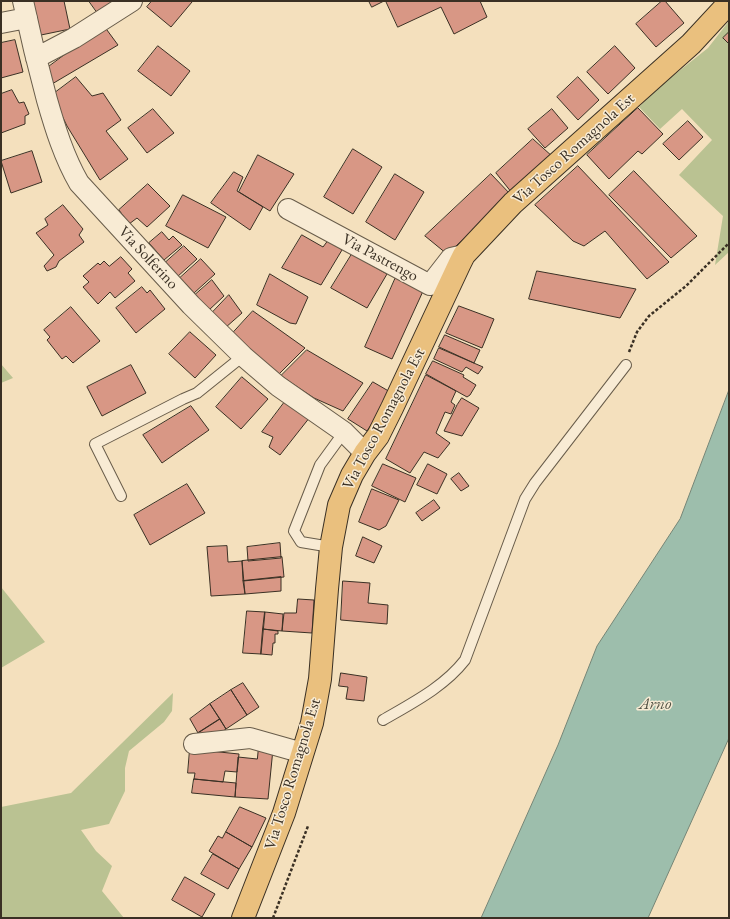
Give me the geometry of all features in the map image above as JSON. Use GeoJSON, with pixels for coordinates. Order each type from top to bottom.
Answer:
{"type":"FeatureCollection","features":[{"type":"Feature","properties":{"kind":"main road","name":"Via Tosco Romagnola Est"},"geometry":{"type":"LineString","coordinates":[[243,918],[284,813],[312,723],[318,694],[331,547],[339,505],[352,475],[365,453],[378,436],[392,408],[464,255],[513,204],[691,44],[720,7]]}},
{"type":"Feature","properties":{"kind":"street"},"geometry":{"type":"LineString","coordinates":[[36,58],[74,38],[132,1]]}},
{"type":"Feature","properties":{"kind":"street"},"geometry":{"type":"LineString","coordinates":[[1,23],[25,10]]}},
{"type":"Feature","properties":{"kind":"street","name":"Via Solferino"},"geometry":{"type":"LineString","coordinates":[[25,10],[36,58],[64,153],[79,183],[191,305],[243,356],[278,386],[344,432],[365,453]]}},
{"type":"Feature","properties":{"kind":"street","name":"Via Pastrengo"},"geometry":{"type":"LineString","coordinates":[[288,209],[430,284],[451,258],[464,255]]}},
{"type":"Feature","properties":{"kind":"street"},"geometry":{"type":"LineString","coordinates":[[194,744],[250,738],[303,753]]}},
{"type":"Feature","properties":{"kind":"lane"},"geometry":{"type":"LineString","coordinates":[[121,496],[95,444],[197,393],[243,356]]}},
{"type":"Feature","properties":{"kind":"lane"},"geometry":{"type":"LineString","coordinates":[[383,720],[436,688],[455,673],[465,660],[525,498],[535,482],[626,365]]}},
{"type":"Feature","properties":{"kind":"lane"},"geometry":{"type":"LineString","coordinates":[[331,547],[301,542],[294,531],[320,465],[344,432]]}},
{"type":"Feature","properties":{"kind":"path"},"geometry":{"type":"LineString","coordinates":[[626,365],[637,332],[649,316],[686,286],[729,243]]}},
{"type":"Feature","properties":{"kind":"path"},"geometry":{"type":"LineString","coordinates":[[273,918],[308,826]]}},
{"type":"Feature","properties":{"kind":"shaded area"},"geometry":{"type":"Polygon","coordinates":[[[729,21],[729,252],[715,265],[723,216],[679,175],[712,140],[682,109],[660,129],[639,107],[659,87],[708,48],[729,21]]]}},
{"type":"Feature","properties":{"kind":"shaded area"},"geometry":{"type":"Polygon","coordinates":[[[1,364],[13,378],[1,383],[1,364]]]}},
{"type":"Feature","properties":{"kind":"shaded area"},"geometry":{"type":"Polygon","coordinates":[[[1,587],[45,642],[1,668],[1,587]]]}},
{"type":"Feature","properties":{"kind":"shaded area"},"geometry":{"type":"Polygon","coordinates":[[[173,693],[172,711],[164,722],[129,751],[125,768],[125,791],[109,824],[81,830],[96,851],[112,866],[102,891],[124,918],[1,918],[1,807],[71,793],[173,693]]]}},
{"type":"Feature","properties":{"kind":"water","name":"Arno"},"geometry":{"type":"Polygon","coordinates":[[[729,390],[729,738],[648,918],[481,918],[558,745],[597,646],[680,519],[729,390]]]}},
{"type":"Feature","properties":{"kind":"building"},"geometry":{"type":"Polygon","coordinates":[[[33,1],[64,1],[70,29],[41,35],[33,1]]]}},
{"type":"Feature","properties":{"kind":"building"},"geometry":{"type":"Polygon","coordinates":[[[89,1],[113,1],[97,12],[89,1]]]}},
{"type":"Feature","properties":{"kind":"building"},"geometry":{"type":"Polygon","coordinates":[[[152,1],[192,2],[171,27],[147,7],[152,1]]]}},
{"type":"Feature","properties":{"kind":"building"},"geometry":{"type":"Polygon","coordinates":[[[369,1],[384,1],[372,7],[369,1]]]}},
{"type":"Feature","properties":{"kind":"building"},"geometry":{"type":"Polygon","coordinates":[[[386,1],[480,1],[487,17],[454,34],[441,7],[398,27],[386,1]]]}},
{"type":"Feature","properties":{"kind":"building"},"geometry":{"type":"Polygon","coordinates":[[[662,1],[665,1],[684,23],[656,47],[636,24],[662,1]]]}},
{"type":"Feature","properties":{"kind":"building"},"geometry":{"type":"Polygon","coordinates":[[[104,26],[118,45],[52,84],[47,68],[104,26]]]}},
{"type":"Feature","properties":{"kind":"building"},"geometry":{"type":"Polygon","coordinates":[[[729,32],[729,43],[728,43],[723,38],[729,32]]]}},
{"type":"Feature","properties":{"kind":"building"},"geometry":{"type":"Polygon","coordinates":[[[15,40],[23,72],[1,78],[1,43],[15,40]]]}},
{"type":"Feature","properties":{"kind":"building"},"geometry":{"type":"Polygon","coordinates":[[[158,46],[190,71],[171,96],[138,71],[158,46]]]}},
{"type":"Feature","properties":{"kind":"building"},"geometry":{"type":"Polygon","coordinates":[[[615,46],[635,68],[608,94],[587,72],[615,46]]]}},
{"type":"Feature","properties":{"kind":"building"},"geometry":{"type":"Polygon","coordinates":[[[76,77],[92,96],[103,93],[121,120],[106,131],[128,159],[100,180],[67,126],[52,95],[76,77]]]}},
{"type":"Feature","properties":{"kind":"building"},"geometry":{"type":"Polygon","coordinates":[[[578,77],[599,100],[578,120],[557,97],[578,77]]]}},
{"type":"Feature","properties":{"kind":"building"},"geometry":{"type":"Polygon","coordinates":[[[12,90],[19,103],[24,102],[29,114],[25,116],[25,124],[1,133],[1,94],[12,90]]]}},
{"type":"Feature","properties":{"kind":"building"},"geometry":{"type":"Polygon","coordinates":[[[638,108],[663,134],[642,154],[638,151],[609,179],[587,155],[638,108]]]}},
{"type":"Feature","properties":{"kind":"building"},"geometry":{"type":"Polygon","coordinates":[[[153,109],[174,133],[147,153],[128,128],[153,109]]]}},
{"type":"Feature","properties":{"kind":"building"},"geometry":{"type":"Polygon","coordinates":[[[552,109],[568,128],[545,148],[528,129],[552,109]]]}},
{"type":"Feature","properties":{"kind":"building"},"geometry":{"type":"Polygon","coordinates":[[[688,121],[703,137],[679,160],[663,144],[688,121]]]}},
{"type":"Feature","properties":{"kind":"building"},"geometry":{"type":"Polygon","coordinates":[[[533,139],[553,157],[512,193],[496,173],[533,139]]]}},
{"type":"Feature","properties":{"kind":"building"},"geometry":{"type":"Polygon","coordinates":[[[353,149],[382,167],[353,214],[324,197],[353,149]]]}},
{"type":"Feature","properties":{"kind":"building"},"geometry":{"type":"Polygon","coordinates":[[[32,151],[42,182],[11,193],[1,161],[32,151]]]}},
{"type":"Feature","properties":{"kind":"building"},"geometry":{"type":"Polygon","coordinates":[[[258,155],[294,174],[270,211],[239,192],[258,155]]]}},
{"type":"Feature","properties":{"kind":"building"},"geometry":{"type":"Polygon","coordinates":[[[578,166],[669,262],[647,279],[605,231],[584,246],[573,241],[535,205],[578,166]]]}},
{"type":"Feature","properties":{"kind":"building"},"geometry":{"type":"Polygon","coordinates":[[[634,171],[697,236],[671,258],[609,195],[634,171]]]}},
{"type":"Feature","properties":{"kind":"building"},"geometry":{"type":"Polygon","coordinates":[[[234,172],[243,177],[237,191],[263,207],[250,230],[211,203],[234,172]]]}},
{"type":"Feature","properties":{"kind":"building"},"geometry":{"type":"Polygon","coordinates":[[[395,174],[424,192],[395,240],[366,222],[395,174]]]}},
{"type":"Feature","properties":{"kind":"building"},"geometry":{"type":"Polygon","coordinates":[[[491,174],[512,196],[447,254],[425,236],[491,174]]]}},
{"type":"Feature","properties":{"kind":"building"},"geometry":{"type":"Polygon","coordinates":[[[148,184],[170,206],[147,227],[137,218],[129,224],[119,210],[148,184]]]}},
{"type":"Feature","properties":{"kind":"building"},"geometry":{"type":"Polygon","coordinates":[[[183,195],[226,217],[208,248],[166,226],[183,195]]]}},
{"type":"Feature","properties":{"kind":"building"},"geometry":{"type":"Polygon","coordinates":[[[63,205],[83,229],[79,235],[84,242],[59,261],[56,267],[47,271],[44,266],[54,255],[36,233],[48,225],[45,219],[63,205]]]}},
{"type":"Feature","properties":{"kind":"building"},"geometry":{"type":"Polygon","coordinates":[[[162,232],[169,240],[173,236],[182,245],[164,260],[149,243],[162,232]]]}},
{"type":"Feature","properties":{"kind":"building"},"geometry":{"type":"Polygon","coordinates":[[[302,235],[323,247],[329,239],[342,250],[321,285],[282,268],[302,235]]]}},
{"type":"Feature","properties":{"kind":"building"},"geometry":{"type":"Polygon","coordinates":[[[184,246],[197,259],[177,277],[165,263],[184,246]]]}},
{"type":"Feature","properties":{"kind":"building"},"geometry":{"type":"Polygon","coordinates":[[[352,254],[387,274],[367,308],[331,288],[352,254]]]}},
{"type":"Feature","properties":{"kind":"building"},"geometry":{"type":"Polygon","coordinates":[[[121,257],[132,269],[128,273],[135,281],[115,298],[110,292],[98,304],[83,287],[89,282],[83,276],[98,263],[100,265],[104,261],[109,266],[121,257]]]}},
{"type":"Feature","properties":{"kind":"building"},"geometry":{"type":"Polygon","coordinates":[[[201,259],[215,274],[194,293],[180,278],[201,259]]]}},
{"type":"Feature","properties":{"kind":"building"},"geometry":{"type":"Polygon","coordinates":[[[537,271],[636,289],[620,318],[529,299],[537,271]]]}},
{"type":"Feature","properties":{"kind":"building"},"geometry":{"type":"Polygon","coordinates":[[[270,274],[308,297],[296,324],[290,323],[257,305],[270,274]]]}},
{"type":"Feature","properties":{"kind":"building"},"geometry":{"type":"Polygon","coordinates":[[[396,277],[424,289],[392,359],[365,347],[396,277]]]}},
{"type":"Feature","properties":{"kind":"building"},"geometry":{"type":"Polygon","coordinates":[[[212,280],[224,296],[209,310],[195,295],[212,280]]]}},
{"type":"Feature","properties":{"kind":"building"},"geometry":{"type":"Polygon","coordinates":[[[142,287],[147,293],[150,290],[165,309],[136,333],[116,308],[142,287]]]}},
{"type":"Feature","properties":{"kind":"building"},"geometry":{"type":"Polygon","coordinates":[[[229,295],[242,313],[225,328],[212,313],[229,295]]]}},
{"type":"Feature","properties":{"kind":"building"},"geometry":{"type":"Polygon","coordinates":[[[459,306],[494,319],[482,348],[446,333],[459,306]]]}},
{"type":"Feature","properties":{"kind":"building"},"geometry":{"type":"Polygon","coordinates":[[[71,307],[100,341],[73,363],[66,356],[62,359],[47,340],[50,337],[44,330],[71,307]]]}},
{"type":"Feature","properties":{"kind":"building"},"geometry":{"type":"Polygon","coordinates":[[[253,311],[305,348],[279,374],[232,334],[253,311]]]}},
{"type":"Feature","properties":{"kind":"building"},"geometry":{"type":"Polygon","coordinates":[[[190,332],[216,355],[195,378],[169,354],[190,332]]]}},
{"type":"Feature","properties":{"kind":"building"},"geometry":{"type":"Polygon","coordinates":[[[445,335],[480,350],[474,363],[439,347],[445,335]]]}},
{"type":"Feature","properties":{"kind":"building"},"geometry":{"type":"Polygon","coordinates":[[[439,348],[483,367],[478,374],[466,367],[462,372],[434,359],[439,348]]]}},
{"type":"Feature","properties":{"kind":"building"},"geometry":{"type":"Polygon","coordinates":[[[307,350],[363,383],[343,411],[314,398],[281,376],[307,350]]]}},
{"type":"Feature","properties":{"kind":"building"},"geometry":{"type":"Polygon","coordinates":[[[433,361],[464,375],[463,377],[476,385],[470,395],[467,397],[426,374],[433,361]]]}},
{"type":"Feature","properties":{"kind":"building"},"geometry":{"type":"Polygon","coordinates":[[[131,365],[146,393],[102,416],[87,387],[131,365]]]}},
{"type":"Feature","properties":{"kind":"building"},"geometry":{"type":"Polygon","coordinates":[[[426,375],[456,391],[451,402],[455,405],[451,414],[445,412],[436,433],[450,443],[438,458],[424,452],[410,473],[386,459],[426,375]]]}},
{"type":"Feature","properties":{"kind":"building"},"geometry":{"type":"Polygon","coordinates":[[[242,377],[268,399],[241,429],[216,407],[242,377]]]}},
{"type":"Feature","properties":{"kind":"building"},"geometry":{"type":"Polygon","coordinates":[[[373,382],[392,393],[367,431],[348,419],[373,382]]]}},
{"type":"Feature","properties":{"kind":"building"},"geometry":{"type":"Polygon","coordinates":[[[462,398],[479,408],[462,436],[444,431],[462,398]]]}},
{"type":"Feature","properties":{"kind":"building"},"geometry":{"type":"Polygon","coordinates":[[[287,399],[310,417],[280,455],[269,447],[273,437],[262,432],[287,399]]]}},
{"type":"Feature","properties":{"kind":"building"},"geometry":{"type":"Polygon","coordinates":[[[191,406],[209,430],[162,463],[143,435],[191,406]]]}},
{"type":"Feature","properties":{"kind":"building"},"geometry":{"type":"Polygon","coordinates":[[[383,464],[416,478],[405,502],[372,486],[383,464]]]}},
{"type":"Feature","properties":{"kind":"building"},"geometry":{"type":"Polygon","coordinates":[[[428,464],[447,474],[437,494],[417,485],[428,464]]]}},
{"type":"Feature","properties":{"kind":"building"},"geometry":{"type":"Polygon","coordinates":[[[459,473],[469,486],[461,491],[451,479],[459,473]]]}},
{"type":"Feature","properties":{"kind":"building"},"geometry":{"type":"Polygon","coordinates":[[[187,484],[205,513],[150,545],[134,515],[187,484]]]}},
{"type":"Feature","properties":{"kind":"building"},"geometry":{"type":"Polygon","coordinates":[[[372,489],[399,500],[386,526],[379,530],[359,522],[372,489]]]}},
{"type":"Feature","properties":{"kind":"building"},"geometry":{"type":"Polygon","coordinates":[[[434,500],[440,508],[422,521],[416,513],[434,500]]]}},
{"type":"Feature","properties":{"kind":"building"},"geometry":{"type":"Polygon","coordinates":[[[363,537],[382,546],[374,563],[356,556],[363,537]]]}},
{"type":"Feature","properties":{"kind":"building"},"geometry":{"type":"Polygon","coordinates":[[[280,543],[281,558],[248,561],[247,547],[280,543]]]}},
{"type":"Feature","properties":{"kind":"building"},"geometry":{"type":"Polygon","coordinates":[[[227,546],[228,562],[242,561],[245,594],[211,596],[207,547],[227,546]]]}},
{"type":"Feature","properties":{"kind":"building"},"geometry":{"type":"Polygon","coordinates":[[[282,557],[284,577],[243,581],[242,561],[282,557]]]}},
{"type":"Feature","properties":{"kind":"building"},"geometry":{"type":"Polygon","coordinates":[[[281,577],[281,591],[245,594],[243,581],[281,577]]]}},
{"type":"Feature","properties":{"kind":"building"},"geometry":{"type":"Polygon","coordinates":[[[343,581],[370,583],[368,603],[388,605],[387,624],[341,620],[343,581]]]}},
{"type":"Feature","properties":{"kind":"building"},"geometry":{"type":"Polygon","coordinates":[[[298,599],[314,600],[312,633],[282,631],[284,613],[296,613],[298,599]]]}},
{"type":"Feature","properties":{"kind":"building"},"geometry":{"type":"Polygon","coordinates":[[[247,611],[265,612],[261,654],[243,653],[247,611]]]}},
{"type":"Feature","properties":{"kind":"building"},"geometry":{"type":"Polygon","coordinates":[[[265,612],[283,614],[282,631],[263,629],[265,612]]]}},
{"type":"Feature","properties":{"kind":"building"},"geometry":{"type":"Polygon","coordinates":[[[263,629],[278,631],[278,634],[275,634],[275,643],[273,643],[272,655],[261,654],[263,629]]]}},
{"type":"Feature","properties":{"kind":"building"},"geometry":{"type":"Polygon","coordinates":[[[341,673],[367,677],[364,701],[346,699],[348,687],[339,686],[341,673]]]}},
{"type":"Feature","properties":{"kind":"building"},"geometry":{"type":"Polygon","coordinates":[[[243,683],[259,707],[247,715],[231,690],[243,683]]]}},
{"type":"Feature","properties":{"kind":"building"},"geometry":{"type":"Polygon","coordinates":[[[231,690],[247,715],[226,729],[210,704],[231,690]]]}},
{"type":"Feature","properties":{"kind":"building"},"geometry":{"type":"Polygon","coordinates":[[[210,704],[220,719],[198,733],[190,719],[210,704]]]}},
{"type":"Feature","properties":{"kind":"building"},"geometry":{"type":"Polygon","coordinates":[[[220,719],[226,729],[216,736],[198,733],[220,719]]]}},
{"type":"Feature","properties":{"kind":"building"},"geometry":{"type":"Polygon","coordinates":[[[259,746],[273,749],[268,799],[235,797],[238,757],[257,759],[259,746]]]}},
{"type":"Feature","properties":{"kind":"building"},"geometry":{"type":"Polygon","coordinates":[[[190,749],[239,754],[237,772],[225,771],[223,782],[194,779],[195,773],[188,773],[190,749]]]}},
{"type":"Feature","properties":{"kind":"building"},"geometry":{"type":"Polygon","coordinates":[[[194,779],[236,783],[235,797],[192,793],[194,779]]]}},
{"type":"Feature","properties":{"kind":"building"},"geometry":{"type":"Polygon","coordinates":[[[240,807],[266,818],[252,847],[226,832],[240,807]]]}},
{"type":"Feature","properties":{"kind":"building"},"geometry":{"type":"Polygon","coordinates":[[[226,832],[252,847],[239,869],[209,851],[218,836],[222,838],[226,832]]]}},
{"type":"Feature","properties":{"kind":"building"},"geometry":{"type":"Polygon","coordinates":[[[213,854],[239,869],[228,889],[201,874],[213,854]]]}},
{"type":"Feature","properties":{"kind":"building"},"geometry":{"type":"Polygon","coordinates":[[[185,877],[215,894],[202,917],[172,900],[185,877]]]}}]}
